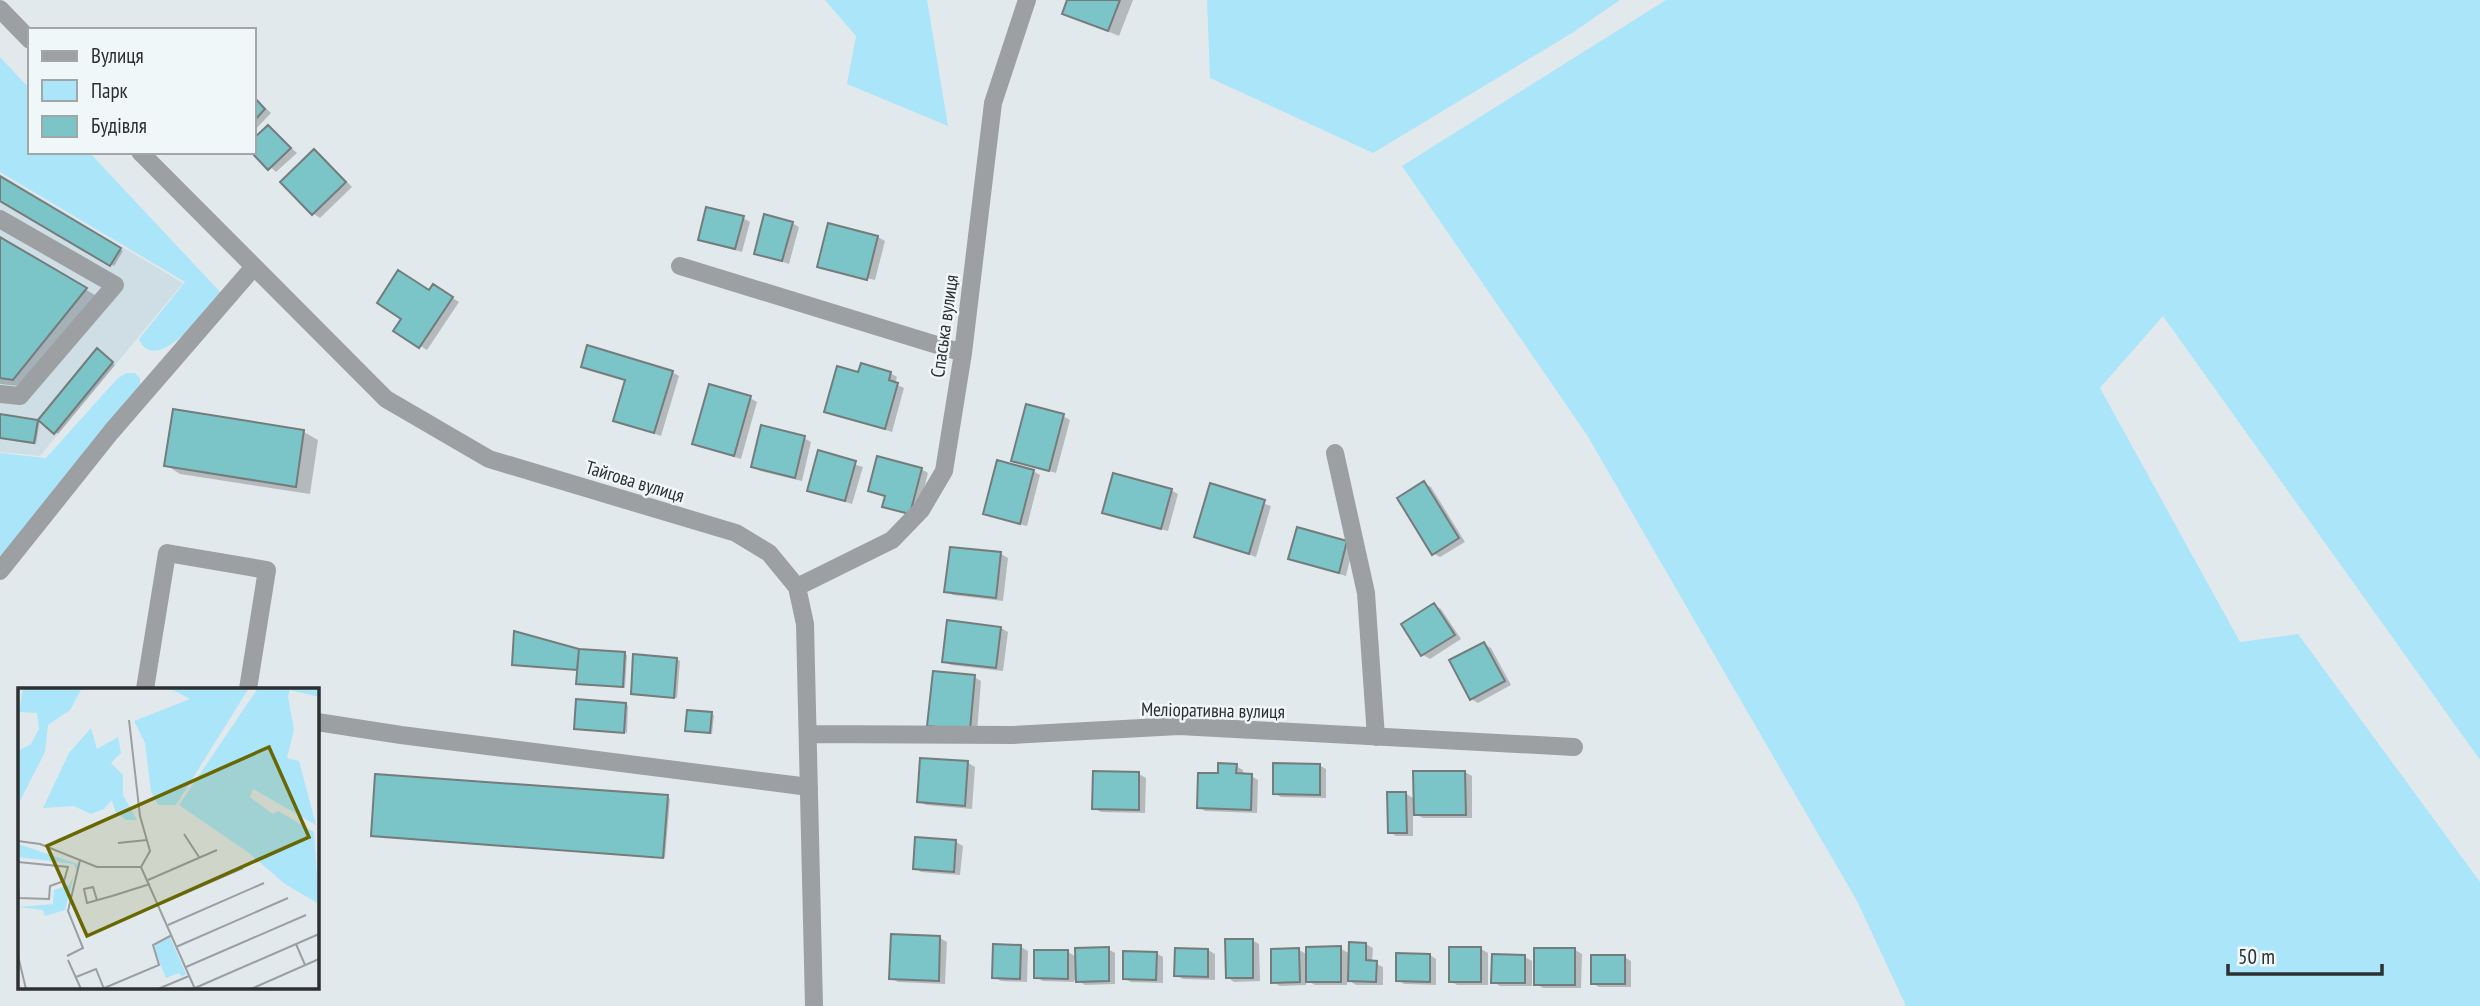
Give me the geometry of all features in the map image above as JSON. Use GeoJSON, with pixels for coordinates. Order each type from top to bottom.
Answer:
{"type":"FeatureCollection","features":[{"type":"Feature","properties":{"kind":"street","name":"Спаська вулиця"},"geometry":{"type":"LineString","coordinates":[[797,587],[892,540],[921,510],[944,471],[963,353],[993,103],[1027,0]]}},
{"type":"Feature","properties":{"kind":"street"},"geometry":{"type":"LineString","coordinates":[[0,9],[28,38]]}},
{"type":"Feature","properties":{"kind":"street","name":"Тайгова вулиця"},"geometry":{"type":"LineString","coordinates":[[142,154],[386,399],[489,458],[736,533],[769,553],[797,587],[805,624],[814,1006]]}},
{"type":"Feature","properties":{"kind":"street"},"geometry":{"type":"LineString","coordinates":[[0,219],[115,285],[20,396],[0,394]]}},
{"type":"Feature","properties":{"kind":"street"},"geometry":{"type":"LineString","coordinates":[[680,266],[963,353]]}},
{"type":"Feature","properties":{"kind":"street"},"geometry":{"type":"LineString","coordinates":[[0,571],[111,432],[253,268]]}},
{"type":"Feature","properties":{"kind":"street"},"geometry":{"type":"LineString","coordinates":[[1335,453],[1366,593],[1377,737]]}},
{"type":"Feature","properties":{"kind":"street"},"geometry":{"type":"LineString","coordinates":[[145,688],[167,553],[267,570],[248,688]]}},
{"type":"Feature","properties":{"kind":"street"},"geometry":{"type":"LineString","coordinates":[[318,722],[809,787]]}},
{"type":"Feature","properties":{"kind":"street","name":"Меліоративна вулиця"},"geometry":{"type":"LineString","coordinates":[[808,734],[1013,735],[1179,726],[1574,747]]}},
{"type":"Feature","properties":{"kind":"shaded area"},"geometry":{"type":"Polygon","coordinates":[[[0,174],[183,283],[40,456],[0,452],[0,174]]]}},
{"type":"Feature","properties":{"kind":"green space"},"geometry":{"type":"Polygon","coordinates":[[[825,0],[927,0],[948,126],[847,84],[856,36],[825,0]]]}},
{"type":"Feature","properties":{"kind":"green space"},"geometry":{"type":"Polygon","coordinates":[[[1207,0],[1620,0],[1572,33],[1373,153],[1210,78],[1207,0]]]}},
{"type":"Feature","properties":{"kind":"green space"},"geometry":{"type":"Polygon","coordinates":[[[1666,0],[2480,0],[2480,760],[2163,316],[2100,388],[2240,642],[2298,634],[2480,882],[2480,1006],[1906,1006],[1857,901],[1587,435],[1402,166],[1666,0]]]}},
{"type":"Feature","properties":{"kind":"green space"},"geometry":{"type":"Polygon","coordinates":[[[0,57],[28,87],[28,154],[91,154],[222,294],[194,325],[169,346],[157,351],[147,349],[139,339],[185,282],[0,172],[0,57]]]}},
{"type":"Feature","properties":{"kind":"green space"},"geometry":{"type":"Polygon","coordinates":[[[127,373],[135,373],[140,378],[140,385],[0,559],[0,453],[46,458],[118,378],[127,373]]]}},
{"type":"Feature","properties":{"kind":"building"},"geometry":{"type":"Polygon","coordinates":[[[1067,0],[1120,0],[1108,31],[1062,14],[1067,0]]]}},
{"type":"Feature","properties":{"kind":"building"},"geometry":{"type":"Polygon","coordinates":[[[256,99],[265,109],[256,119],[256,99]]]}},
{"type":"Feature","properties":{"kind":"building"},"geometry":{"type":"Polygon","coordinates":[[[268,125],[291,148],[268,170],[253,154],[256,154],[256,136],[268,125]]]}},
{"type":"Feature","properties":{"kind":"building"},"geometry":{"type":"Polygon","coordinates":[[[314,149],[346,182],[312,215],[280,182],[314,149]]]}},
{"type":"Feature","properties":{"kind":"building"},"geometry":{"type":"Polygon","coordinates":[[[0,176],[121,248],[110,266],[0,201],[0,176]]]}},
{"type":"Feature","properties":{"kind":"building"},"geometry":{"type":"Polygon","coordinates":[[[706,207],[744,216],[735,249],[698,240],[706,207]]]}},
{"type":"Feature","properties":{"kind":"building"},"geometry":{"type":"Polygon","coordinates":[[[764,214],[793,222],[782,261],[754,254],[764,214]]]}},
{"type":"Feature","properties":{"kind":"building"},"geometry":{"type":"Polygon","coordinates":[[[828,223],[878,236],[867,280],[817,267],[828,223]]]}},
{"type":"Feature","properties":{"kind":"building"},"geometry":{"type":"Polygon","coordinates":[[[0,237],[87,288],[13,380],[0,378],[0,237]]]}},
{"type":"Feature","properties":{"kind":"building"},"geometry":{"type":"Polygon","coordinates":[[[398,270],[429,290],[433,284],[453,297],[419,348],[393,331],[401,319],[377,303],[398,270]]]}},
{"type":"Feature","properties":{"kind":"building"},"geometry":{"type":"Polygon","coordinates":[[[587,345],[673,371],[654,433],[613,421],[625,380],[581,367],[587,345]]]}},
{"type":"Feature","properties":{"kind":"building"},"geometry":{"type":"Polygon","coordinates":[[[97,348],[113,362],[54,434],[38,420],[97,348]]]}},
{"type":"Feature","properties":{"kind":"building"},"geometry":{"type":"Polygon","coordinates":[[[861,363],[891,372],[889,380],[898,383],[885,429],[824,412],[837,366],[858,372],[861,363]]]}},
{"type":"Feature","properties":{"kind":"building"},"geometry":{"type":"Polygon","coordinates":[[[709,384],[751,396],[734,456],[692,444],[709,384]]]}},
{"type":"Feature","properties":{"kind":"building"},"geometry":{"type":"Polygon","coordinates":[[[1026,404],[1064,414],[1049,471],[1011,461],[1026,404]]]}},
{"type":"Feature","properties":{"kind":"building"},"geometry":{"type":"Polygon","coordinates":[[[173,409],[304,430],[296,487],[164,466],[173,409]]]}},
{"type":"Feature","properties":{"kind":"building"},"geometry":{"type":"Polygon","coordinates":[[[0,414],[38,420],[34,443],[0,438],[0,414]]]}},
{"type":"Feature","properties":{"kind":"building"},"geometry":{"type":"Polygon","coordinates":[[[761,425],[805,436],[795,478],[751,467],[761,425]]]}},
{"type":"Feature","properties":{"kind":"building"},"geometry":{"type":"Polygon","coordinates":[[[818,450],[856,461],[845,501],[807,491],[818,450]]]}},
{"type":"Feature","properties":{"kind":"building"},"geometry":{"type":"Polygon","coordinates":[[[877,456],[922,468],[910,514],[882,507],[885,496],[868,491],[877,456]]]}},
{"type":"Feature","properties":{"kind":"building"},"geometry":{"type":"Polygon","coordinates":[[[997,460],[1034,470],[1020,524],[983,514],[997,460]]]}},
{"type":"Feature","properties":{"kind":"building"},"geometry":{"type":"Polygon","coordinates":[[[1113,473],[1172,489],[1161,529],[1102,513],[1113,473]]]}},
{"type":"Feature","properties":{"kind":"building"},"geometry":{"type":"Polygon","coordinates":[[[1424,481],[1459,538],[1432,555],[1397,498],[1424,481]]]}},
{"type":"Feature","properties":{"kind":"building"},"geometry":{"type":"Polygon","coordinates":[[[1210,483],[1265,500],[1249,554],[1194,537],[1210,483]]]}},
{"type":"Feature","properties":{"kind":"building"},"geometry":{"type":"Polygon","coordinates":[[[1297,527],[1347,541],[1339,573],[1288,559],[1297,527]]]}},
{"type":"Feature","properties":{"kind":"building"},"geometry":{"type":"Polygon","coordinates":[[[950,547],[1001,552],[996,598],[944,592],[950,547]]]}},
{"type":"Feature","properties":{"kind":"building"},"geometry":{"type":"Polygon","coordinates":[[[1434,603],[1455,635],[1421,656],[1401,624],[1434,603]]]}},
{"type":"Feature","properties":{"kind":"building"},"geometry":{"type":"Polygon","coordinates":[[[947,620],[1001,627],[996,668],[942,662],[947,620]]]}},
{"type":"Feature","properties":{"kind":"building"},"geometry":{"type":"Polygon","coordinates":[[[514,631],[579,649],[577,670],[512,665],[514,631]]]}},
{"type":"Feature","properties":{"kind":"building"},"geometry":{"type":"Polygon","coordinates":[[[1484,642],[1505,681],[1470,700],[1449,660],[1484,642]]]}},
{"type":"Feature","properties":{"kind":"building"},"geometry":{"type":"Polygon","coordinates":[[[579,649],[625,652],[623,687],[576,684],[579,649]]]}},
{"type":"Feature","properties":{"kind":"building"},"geometry":{"type":"Polygon","coordinates":[[[633,654],[677,658],[674,698],[631,694],[633,654]]]}},
{"type":"Feature","properties":{"kind":"building"},"geometry":{"type":"Polygon","coordinates":[[[933,671],[975,675],[970,730],[927,726],[933,671]]]}},
{"type":"Feature","properties":{"kind":"building"},"geometry":{"type":"Polygon","coordinates":[[[576,699],[626,703],[624,733],[574,729],[576,699]]]}},
{"type":"Feature","properties":{"kind":"building"},"geometry":{"type":"Polygon","coordinates":[[[687,710],[712,712],[710,733],[685,731],[687,710]]]}},
{"type":"Feature","properties":{"kind":"building"},"geometry":{"type":"Polygon","coordinates":[[[920,758],[968,761],[965,806],[917,802],[920,758]]]}},
{"type":"Feature","properties":{"kind":"building"},"geometry":{"type":"Polygon","coordinates":[[[1218,763],[1237,764],[1236,773],[1252,774],[1251,810],[1197,808],[1198,773],[1218,773],[1218,763]]]}},
{"type":"Feature","properties":{"kind":"building"},"geometry":{"type":"Polygon","coordinates":[[[1273,763],[1320,764],[1320,795],[1273,794],[1273,763]]]}},
{"type":"Feature","properties":{"kind":"building"},"geometry":{"type":"Polygon","coordinates":[[[1093,771],[1139,772],[1139,810],[1092,809],[1093,771]]]}},
{"type":"Feature","properties":{"kind":"building"},"geometry":{"type":"Polygon","coordinates":[[[1413,771],[1465,771],[1466,815],[1414,815],[1413,771]]]}},
{"type":"Feature","properties":{"kind":"building"},"geometry":{"type":"Polygon","coordinates":[[[375,774],[668,795],[663,858],[371,836],[375,774]]]}},
{"type":"Feature","properties":{"kind":"building"},"geometry":{"type":"Polygon","coordinates":[[[1387,792],[1406,792],[1407,833],[1388,833],[1387,792]]]}},
{"type":"Feature","properties":{"kind":"building"},"geometry":{"type":"Polygon","coordinates":[[[915,837],[956,840],[954,872],[913,869],[915,837]]]}},
{"type":"Feature","properties":{"kind":"building"},"geometry":{"type":"Polygon","coordinates":[[[891,934],[940,936],[939,981],[889,979],[891,934]]]}},
{"type":"Feature","properties":{"kind":"building"},"geometry":{"type":"Polygon","coordinates":[[[1225,939],[1253,939],[1253,978],[1226,978],[1225,939]]]}},
{"type":"Feature","properties":{"kind":"building"},"geometry":{"type":"Polygon","coordinates":[[[1349,942],[1366,943],[1366,960],[1377,961],[1376,982],[1348,981],[1349,942]]]}},
{"type":"Feature","properties":{"kind":"building"},"geometry":{"type":"Polygon","coordinates":[[[993,944],[1021,945],[1020,979],[992,978],[993,944]]]}},
{"type":"Feature","properties":{"kind":"building"},"geometry":{"type":"Polygon","coordinates":[[[1341,946],[1341,982],[1306,982],[1306,947],[1341,946]]]}},
{"type":"Feature","properties":{"kind":"building"},"geometry":{"type":"Polygon","coordinates":[[[1109,947],[1109,981],[1076,982],[1075,948],[1109,947]]]}},
{"type":"Feature","properties":{"kind":"building"},"geometry":{"type":"Polygon","coordinates":[[[1449,947],[1481,947],[1481,982],[1449,982],[1449,947]]]}},
{"type":"Feature","properties":{"kind":"building"},"geometry":{"type":"Polygon","coordinates":[[[1175,948],[1208,949],[1208,977],[1174,976],[1175,948]]]}},
{"type":"Feature","properties":{"kind":"building"},"geometry":{"type":"Polygon","coordinates":[[[1299,948],[1300,982],[1271,983],[1271,949],[1299,948]]]}},
{"type":"Feature","properties":{"kind":"building"},"geometry":{"type":"Polygon","coordinates":[[[1534,948],[1575,948],[1575,985],[1534,985],[1534,948]]]}},
{"type":"Feature","properties":{"kind":"building"},"geometry":{"type":"Polygon","coordinates":[[[1034,950],[1068,950],[1068,979],[1034,978],[1034,950]]]}},
{"type":"Feature","properties":{"kind":"building"},"geometry":{"type":"Polygon","coordinates":[[[1123,951],[1157,952],[1156,980],[1123,979],[1123,951]]]}},
{"type":"Feature","properties":{"kind":"building"},"geometry":{"type":"Polygon","coordinates":[[[1396,953],[1430,954],[1430,982],[1396,981],[1396,953]]]}},
{"type":"Feature","properties":{"kind":"building"},"geometry":{"type":"Polygon","coordinates":[[[1492,954],[1525,955],[1525,983],[1491,983],[1492,954]]]}},
{"type":"Feature","properties":{"kind":"building"},"geometry":{"type":"Polygon","coordinates":[[[1591,955],[1625,955],[1625,984],[1591,984],[1591,955]]]}}]}
